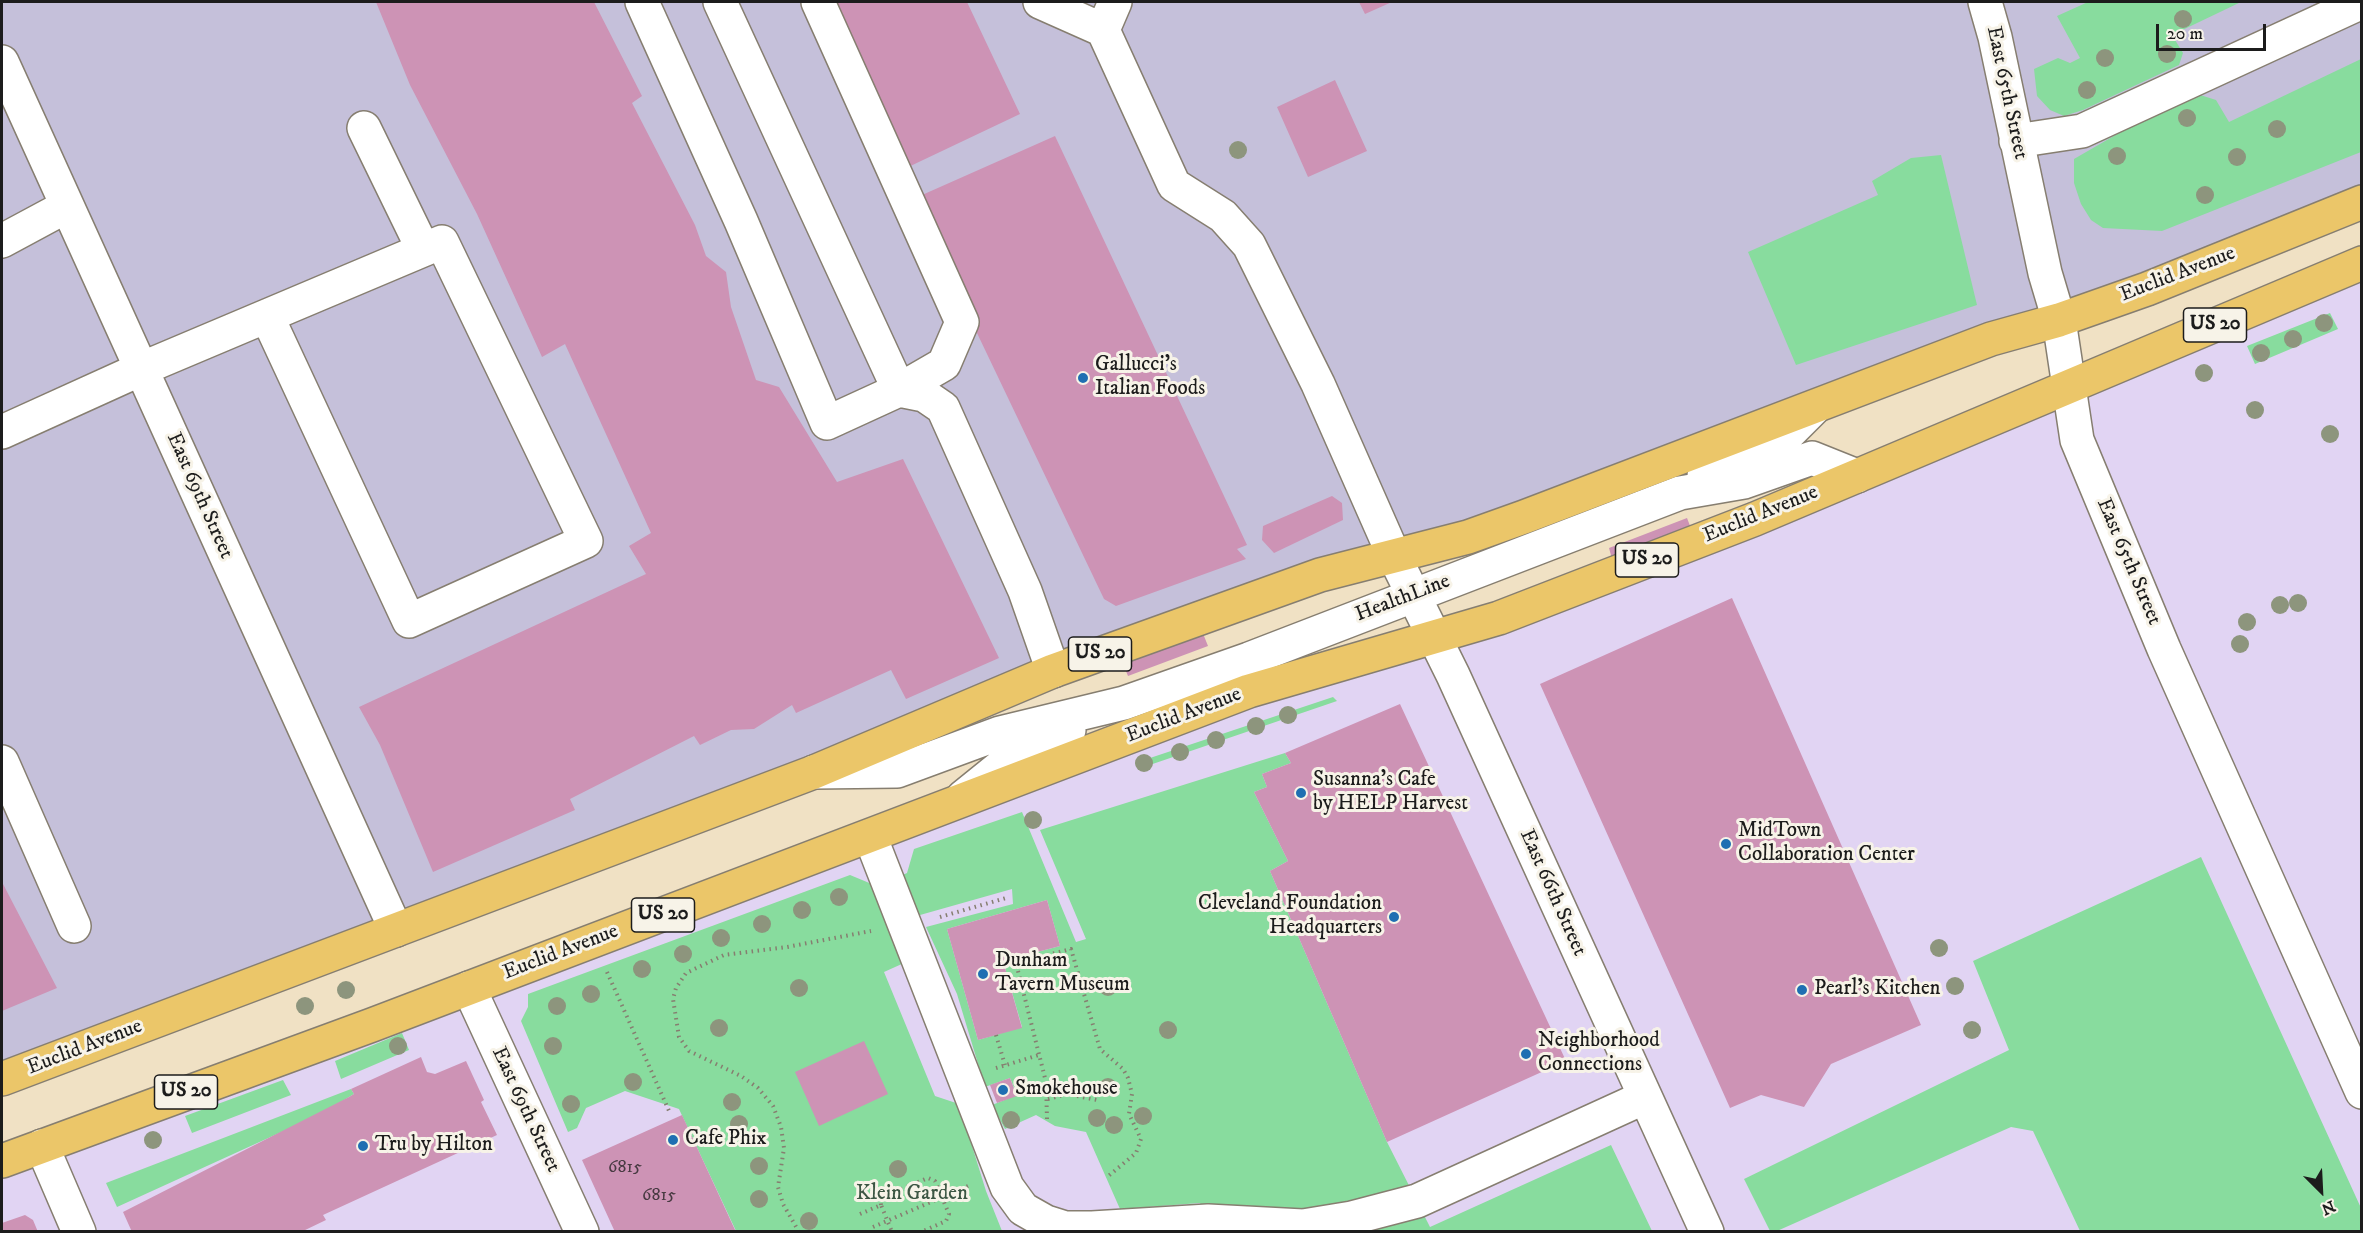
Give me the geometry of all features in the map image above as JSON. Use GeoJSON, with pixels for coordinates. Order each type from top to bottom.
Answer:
{"type":"FeatureCollection","features":[{"type":"Feature","properties":{"kind":"main road","name":"Euclid Avenue"},"geometry":{"type":"LineString","coordinates":[[2,1079],[814,772],[1053,671],[1320,575],[1468,537],[1524,517],[1991,339],[2059,320],[2147,289],[2361,202]]}},
{"type":"Feature","properties":{"kind":"main road","name":"Euclid Avenue"},"geometry":{"type":"LineString","coordinates":[[2,1161],[870,837],[1249,691],[1499,618],[1755,519],[2361,263]]}},
{"type":"Feature","properties":{"kind":"street"},"geometry":{"type":"LineString","coordinates":[[642,2],[741,221],[827,423],[900,390],[944,364],[963,322],[818,2]]}},
{"type":"Feature","properties":{"kind":"street"},"geometry":{"type":"LineString","coordinates":[[720,2],[900,390]]}},
{"type":"Feature","properties":{"kind":"street"},"geometry":{"type":"LineString","coordinates":[[1040,2],[1109,16]]}},
{"type":"Feature","properties":{"kind":"street","name":"East 65th Street"},"geometry":{"type":"LineString","coordinates":[[1985,2],[1995,37],[2045,273],[2059,320],[2077,440],[2164,649],[2361,1092]]}},
{"type":"Feature","properties":{"kind":"street"},"geometry":{"type":"LineString","coordinates":[[2016,141],[2082,131],[2361,2]]}},
{"type":"Feature","properties":{"kind":"street","name":"East 66th Street"},"geometry":{"type":"LineString","coordinates":[[1109,16],[1174,185],[1223,216],[1249,245],[1318,384],[1394,556],[1434,636],[1707,1232]]}},
{"type":"Feature","properties":{"kind":"street","name":"East 69th Street"},"geometry":{"type":"LineString","coordinates":[[2,62],[396,930]]}},
{"type":"Feature","properties":{"kind":"street"},"geometry":{"type":"LineString","coordinates":[[364,128],[423,249]]}},
{"type":"Feature","properties":{"kind":"street"},"geometry":{"type":"LineString","coordinates":[[2,241],[67,206]]}},
{"type":"Feature","properties":{"kind":"street"},"geometry":{"type":"LineString","coordinates":[[2,432],[141,369],[442,242],[586,541],[409,621],[267,316]]}},
{"type":"Feature","properties":{"kind":"street"},"geometry":{"type":"LineString","coordinates":[[900,390],[924,395],[943,408],[1025,591],[1053,671]]}},
{"type":"Feature","properties":{"kind":"street","name":"HealthLine"},"geometry":{"type":"LineString","coordinates":[[1680,493],[1708,474],[1779,443],[1815,407]]}},
{"type":"Feature","properties":{"kind":"street","name":"HealthLine"},"geometry":{"type":"LineString","coordinates":[[814,772],[897,771],[1000,733],[1124,703],[1249,659],[1680,493],[1744,482],[1812,458],[1857,476]]}},
{"type":"Feature","properties":{"kind":"street","name":"HealthLine"},"geometry":{"type":"LineString","coordinates":[[954,804],[1010,759],[1124,703]]}},
{"type":"Feature","properties":{"kind":"street"},"geometry":{"type":"LineString","coordinates":[[2,762],[74,926]]}},
{"type":"Feature","properties":{"kind":"street"},"geometry":{"type":"LineString","coordinates":[[870,837],[1007,1187],[1023,1209],[1046,1222],[1065,1228],[1208,1221],[1303,1226],[1352,1218],[1417,1202],[1645,1097]]}},
{"type":"Feature","properties":{"kind":"street","name":"East 69th Street"},"geometry":{"type":"LineString","coordinates":[[469,988],[582,1232]]}},
{"type":"Feature","properties":{"kind":"street"},"geometry":{"type":"LineString","coordinates":[[42,1146],[79,1232]]}},
{"type":"Feature","properties":{"kind":"path"},"geometry":{"type":"LineString","coordinates":[[799,1232],[783,1204],[778,1187],[784,1148],[781,1127],[773,1106],[758,1088],[741,1076],[689,1051],[679,1037],[674,1017],[676,988],[686,973],[724,955],[905,926],[1006,898]]}},
{"type":"Feature","properties":{"kind":"path"},"geometry":{"type":"LineString","coordinates":[[1047,1119],[1048,1099],[1016,963],[1071,949],[1100,1049],[1123,1069],[1128,1078],[1132,1094],[1129,1114],[1141,1138],[1136,1153],[1106,1178]]}},
{"type":"Feature","properties":{"kind":"path"},"geometry":{"type":"LineString","coordinates":[[605,968],[670,1113]]}},
{"type":"Feature","properties":{"kind":"path"},"geometry":{"type":"LineString","coordinates":[[996,1035],[1005,1065]]}},
{"type":"Feature","properties":{"kind":"path"},"geometry":{"type":"LineString","coordinates":[[989,1070],[1039,1055]]}},
{"type":"Feature","properties":{"kind":"path"},"geometry":{"type":"LineString","coordinates":[[1048,1099],[1067,1094],[1098,1100]]}},
{"type":"Feature","properties":{"kind":"path"},"geometry":{"type":"LineString","coordinates":[[892,1232],[880,1198],[928,1178],[934,1181],[949,1214],[946,1221],[921,1232]]}},
{"type":"Feature","properties":{"kind":"path"},"geometry":{"type":"LineString","coordinates":[[873,1227],[972,1185]]}},
{"type":"Feature","properties":{"kind":"path"},"geometry":{"type":"LineString","coordinates":[[860,1214],[881,1205]]}},
{"type":"Feature","properties":{"kind":"shaded area"},"geometry":{"type":"Polygon","coordinates":[[[2,2],[2361,2],[2361,202],[1394,556],[2,1079],[2,2]]]}},
{"type":"Feature","properties":{"kind":"shaded area"},"geometry":{"type":"Polygon","coordinates":[[[2361,263],[2361,1231],[2,1232],[2,1161],[1434,636],[2361,263]]]}},
{"type":"Feature","properties":{"kind":"green space"},"geometry":{"type":"Polygon","coordinates":[[[2088,2],[2241,2],[2172,35],[2183,53],[2179,65],[2083,110],[2064,116],[2050,110],[2037,96],[2034,69],[2058,58],[2070,63],[2080,58],[2057,16],[2088,2]]]}},
{"type":"Feature","properties":{"kind":"green space"},"geometry":{"type":"Polygon","coordinates":[[[2361,59],[2361,152],[2162,231],[2103,228],[2091,220],[2081,204],[2074,183],[2074,159],[2164,107],[2197,94],[2216,100],[2229,122],[2361,59]]]}},
{"type":"Feature","properties":{"kind":"green space"},"geometry":{"type":"Polygon","coordinates":[[[1941,155],[1977,305],[1796,365],[1748,252],[1878,195],[1872,181],[1911,158],[1941,155]]]}},
{"type":"Feature","properties":{"kind":"green space"},"geometry":{"type":"Polygon","coordinates":[[[2330,313],[2338,329],[2255,364],[2247,346],[2330,313]]]}},
{"type":"Feature","properties":{"kind":"green space"},"geometry":{"type":"Polygon","coordinates":[[[1333,697],[1337,701],[1138,769],[1135,763],[1333,697]]]}},
{"type":"Feature","properties":{"kind":"green space"},"geometry":{"type":"Polygon","coordinates":[[[1285,753],[1291,763],[1262,774],[1267,787],[1254,792],[1288,861],[1270,871],[1387,1142],[1430,1227],[1611,1145],[1652,1231],[1213,1232],[1200,1203],[1120,1209],[1086,1132],[1055,1126],[1036,1115],[1005,1129],[992,1105],[1017,1095],[1010,1078],[985,1087],[957,994],[926,927],[1013,904],[1012,889],[913,917],[898,877],[907,873],[914,849],[1022,812],[1076,942],[1086,939],[1040,830],[1285,753]],[[1047,900],[947,929],[978,1040],[1022,1027],[1003,961],[1060,946],[1047,900]]]}},
{"type":"Feature","properties":{"kind":"green space"},"geometry":{"type":"Polygon","coordinates":[[[2201,857],[2361,1208],[2361,1231],[2080,1231],[2033,1131],[2011,1127],[1777,1231],[1770,1231],[1744,1179],[2009,1050],[1973,961],[2201,857]]]}},
{"type":"Feature","properties":{"kind":"green space","name":"Klein Garden"},"geometry":{"type":"Polygon","coordinates":[[[850,875],[879,887],[904,963],[884,972],[935,1096],[959,1104],[986,1191],[1002,1231],[736,1231],[679,1109],[625,1091],[586,1108],[577,1128],[568,1132],[521,1021],[528,1007],[528,994],[850,875]]]}},
{"type":"Feature","properties":{"kind":"green space"},"geometry":{"type":"Polygon","coordinates":[[[402,1033],[409,1050],[341,1079],[335,1061],[402,1033]]]}},
{"type":"Feature","properties":{"kind":"green space"},"geometry":{"type":"Polygon","coordinates":[[[283,1080],[291,1095],[192,1133],[185,1116],[283,1080]]]}},
{"type":"Feature","properties":{"kind":"green space"},"geometry":{"type":"Polygon","coordinates":[[[351,1089],[354,1094],[321,1114],[117,1207],[106,1183],[351,1089]]]}},
{"type":"Feature","properties":{"kind":"building"},"geometry":{"type":"Polygon","coordinates":[[[376,2],[594,2],[642,96],[632,103],[695,225],[706,256],[726,272],[731,307],[756,380],[779,387],[837,482],[903,459],[999,658],[906,699],[891,670],[796,713],[792,705],[754,729],[731,730],[700,745],[694,736],[570,799],[575,810],[433,872],[380,745],[359,707],[646,574],[629,546],[651,533],[565,344],[542,357],[477,214],[410,85],[376,2]]]}},
{"type":"Feature","properties":{"kind":"building"},"geometry":{"type":"Polygon","coordinates":[[[823,2],[967,2],[1020,114],[902,170],[823,2]]]}},
{"type":"Feature","properties":{"kind":"building"},"geometry":{"type":"Polygon","coordinates":[[[1359,2],[1392,2],[1365,14],[1359,2]]]}},
{"type":"Feature","properties":{"kind":"building"},"geometry":{"type":"Polygon","coordinates":[[[1335,80],[1367,151],[1308,177],[1277,107],[1335,80]]]}},
{"type":"Feature","properties":{"kind":"building","name":"Gallucci's Italian Foods"},"geometry":{"type":"Polygon","coordinates":[[[1055,136],[1247,545],[1237,549],[1246,559],[1116,606],[1104,599],[913,199],[1055,136]]]}},
{"type":"Feature","properties":{"kind":"building"},"geometry":{"type":"Polygon","coordinates":[[[1332,496],[1342,503],[1343,520],[1274,553],[1262,540],[1263,526],[1332,496]]]}},
{"type":"Feature","properties":{"kind":"building"},"geometry":{"type":"Polygon","coordinates":[[[1687,518],[1692,531],[1612,559],[1609,548],[1687,518]]]}},
{"type":"Feature","properties":{"kind":"building","name":"MidTown Collaboration Center"},"geometry":{"type":"Polygon","coordinates":[[[1732,598],[1921,1025],[1831,1064],[1804,1107],[1761,1095],[1730,1108],[1540,684],[1732,598]]]}},
{"type":"Feature","properties":{"kind":"building"},"geometry":{"type":"Polygon","coordinates":[[[1202,631],[1208,646],[1128,676],[1121,659],[1202,631]]]}},
{"type":"Feature","properties":{"kind":"building","name":"Cleveland Foundation Headquarters"},"geometry":{"type":"Polygon","coordinates":[[[1400,704],[1566,1061],[1387,1142],[1270,871],[1288,861],[1254,792],[1267,787],[1262,774],[1291,763],[1285,753],[1400,704]]]}},
{"type":"Feature","properties":{"kind":"building"},"geometry":{"type":"Polygon","coordinates":[[[2,882],[57,988],[2,1011],[2,882]]]}},
{"type":"Feature","properties":{"kind":"building","name":"Dunham Tavern Museum"},"geometry":{"type":"Polygon","coordinates":[[[1047,900],[1060,946],[1003,961],[1022,1028],[978,1040],[947,929],[1047,900]]]}},
{"type":"Feature","properties":{"kind":"building"},"geometry":{"type":"Polygon","coordinates":[[[864,1041],[888,1094],[819,1126],[795,1072],[864,1041]]]}},
{"type":"Feature","properties":{"kind":"building","name":"Tru by Hilton"},"geometry":{"type":"Polygon","coordinates":[[[421,1057],[427,1072],[435,1074],[466,1061],[484,1100],[481,1102],[497,1135],[323,1215],[326,1220],[301,1232],[132,1232],[123,1212],[349,1097],[354,1094],[351,1089],[421,1057]]]}},
{"type":"Feature","properties":{"kind":"building","name":"Smokehouse"},"geometry":{"type":"Polygon","coordinates":[[[1010,1078],[1017,1096],[997,1103],[990,1085],[1010,1078]]]}},
{"type":"Feature","properties":{"kind":"building"},"geometry":{"type":"Polygon","coordinates":[[[682,1115],[736,1232],[615,1232],[582,1160],[682,1115]]]}},
{"type":"Feature","properties":{"kind":"building"},"geometry":{"type":"Polygon","coordinates":[[[25,1215],[33,1220],[38,1232],[2,1232],[2,1223],[25,1215]]]}},
{"type":"Feature","properties":{"kind":"place","name":"Gallucci's Italian Foods"},"geometry":{"type":"Point","coordinates":[1083,378]}},
{"type":"Feature","properties":{"kind":"place","name":"Susanna's Cafe by HELP Harvest"},"geometry":{"type":"Point","coordinates":[1301,793]}},
{"type":"Feature","properties":{"kind":"place","name":"MidTown Collaboration Center"},"geometry":{"type":"Point","coordinates":[1726,844]}},
{"type":"Feature","properties":{"kind":"place","name":"Cleveland Foundation Headquarters"},"geometry":{"type":"Point","coordinates":[1394,917]}},
{"type":"Feature","properties":{"kind":"place","name":"Dunham Tavern Museum"},"geometry":{"type":"Point","coordinates":[983,974]}},
{"type":"Feature","properties":{"kind":"place","name":"Pearl's Kitchen"},"geometry":{"type":"Point","coordinates":[1802,990]}},
{"type":"Feature","properties":{"kind":"place","name":"Neighborhood Connections"},"geometry":{"type":"Point","coordinates":[1526,1054]}},
{"type":"Feature","properties":{"kind":"place","name":"Smokehouse"},"geometry":{"type":"Point","coordinates":[1003,1090]}},
{"type":"Feature","properties":{"kind":"place","name":"Cafe Phix"},"geometry":{"type":"Point","coordinates":[673,1140]}},
{"type":"Feature","properties":{"kind":"place","name":"Tru by Hilton"},"geometry":{"type":"Point","coordinates":[363,1146]}}]}
